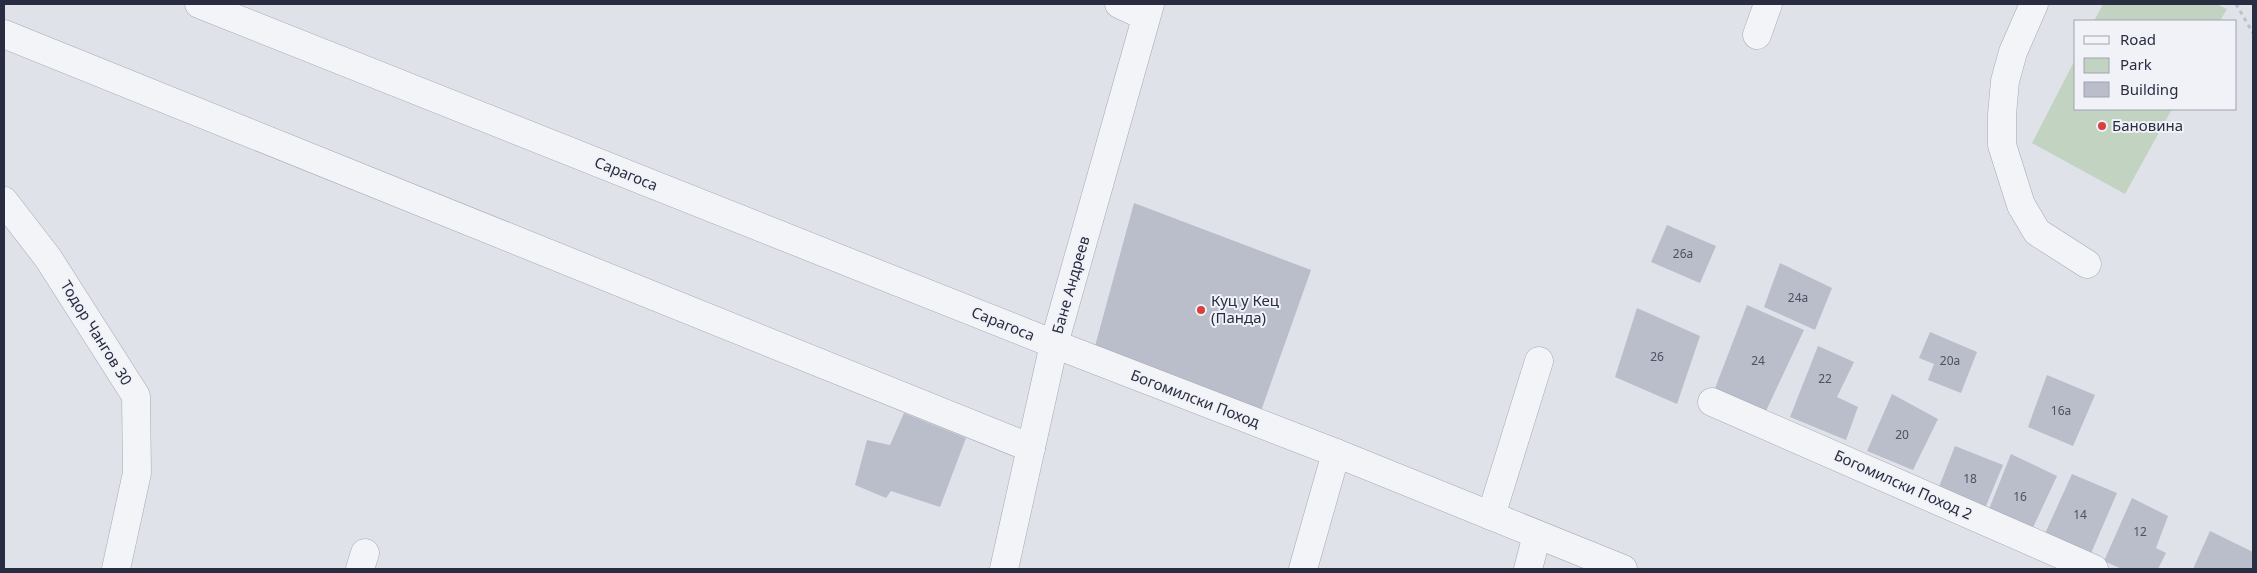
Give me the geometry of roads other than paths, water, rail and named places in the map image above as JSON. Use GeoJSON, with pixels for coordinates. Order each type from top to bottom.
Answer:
{"type":"FeatureCollection","features":[{"type":"Feature","properties":{"kind":"street","name":"Сарагоса"},"geometry":{"type":"LineString","coordinates":[[199,4],[1054,344]]}},
{"type":"Feature","properties":{"kind":"street"},"geometry":{"type":"LineString","coordinates":[[1119,4],[1148,10]]}},
{"type":"Feature","properties":{"kind":"street"},"geometry":{"type":"LineString","coordinates":[[1757,35],[1768,4]]}},
{"type":"Feature","properties":{"kind":"street"},"geometry":{"type":"LineString","coordinates":[[2034,4],[2013,52],[2005,81],[2002,145],[2021,205],[2037,232],[2087,264]]}},
{"type":"Feature","properties":{"kind":"street","name":"Бане Андреев"},"geometry":{"type":"LineString","coordinates":[[1004,569],[1054,344],[1148,10]]}},
{"type":"Feature","properties":{"kind":"street"},"geometry":{"type":"LineString","coordinates":[[4,34],[1031,448]]}},
{"type":"Feature","properties":{"kind":"street","name":"Тодор Чангов 30"},"geometry":{"type":"LineString","coordinates":[[4,201],[48,258],[136,396],[137,473],[116,569]]}},
{"type":"Feature","properties":{"kind":"street","name":"Богомилски Поход"},"geometry":{"type":"LineString","coordinates":[[1054,344],[1336,453],[1623,569]]}},
{"type":"Feature","properties":{"kind":"street"},"geometry":{"type":"LineString","coordinates":[[1491,516],[1539,361]]}},
{"type":"Feature","properties":{"kind":"street","name":"Богомилски Поход 2"},"geometry":{"type":"LineString","coordinates":[[1712,402],[2094,569]]}},
{"type":"Feature","properties":{"kind":"street"},"geometry":{"type":"LineString","coordinates":[[1304,569],[1336,453]]}},
{"type":"Feature","properties":{"kind":"street"},"geometry":{"type":"LineString","coordinates":[[1528,569],[1537,535]]}},
{"type":"Feature","properties":{"kind":"place","name":"Бановина"},"geometry":{"type":"Point","coordinates":[2102,126]}},
{"type":"Feature","properties":{"kind":"place","name":"Куц у Кец (Панда)"},"geometry":{"type":"Point","coordinates":[1201,310]}}]}
